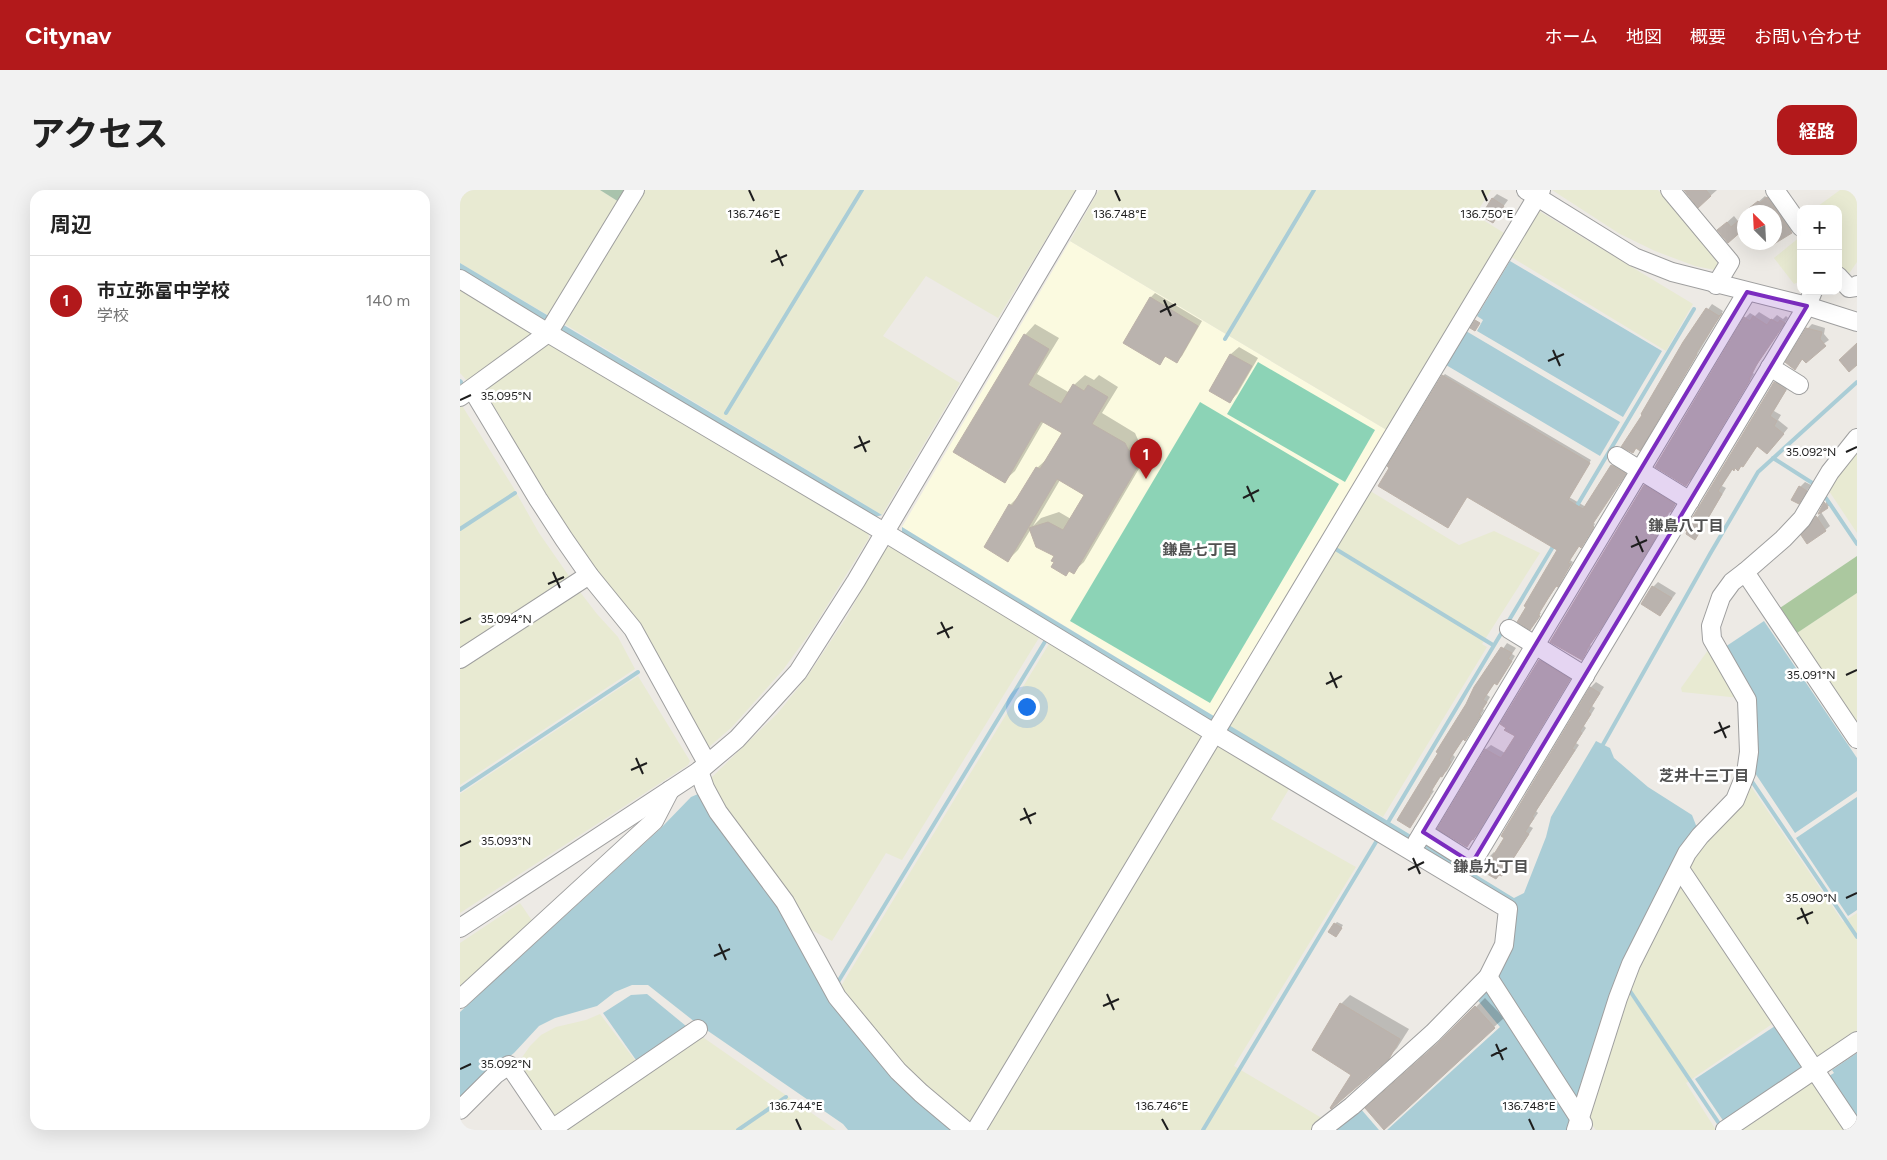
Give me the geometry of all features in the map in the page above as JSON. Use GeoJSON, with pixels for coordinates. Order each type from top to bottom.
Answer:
{"type":"FeatureCollection","features":[{"type":"Feature","properties":{"kind":"street"},"geometry":{"type":"LineString","coordinates":[[635,190],[548,334],[466,393],[589,575],[633,630],[703,767],[705,788],[718,812],[785,902],[836,997],[898,1071],[965,1130]]}},
{"type":"Feature","properties":{"kind":"street"},"geometry":{"type":"LineString","coordinates":[[460,928],[703,767],[737,739],[798,672],[856,581],[1087,190]]}},
{"type":"Feature","properties":{"kind":"street"},"geometry":{"type":"LineString","coordinates":[[1670,190],[1730,262],[1716,285]]}},
{"type":"Feature","properties":{"kind":"street"},"geometry":{"type":"LineString","coordinates":[[1775,190],[1797,221]]}},
{"type":"Feature","properties":{"kind":"street"},"geometry":{"type":"LineString","coordinates":[[976,1130],[1535,192],[1634,256],[1672,272],[1747,292],[1810,299],[1857,322]]}},
{"type":"Feature","properties":{"kind":"street"},"geometry":{"type":"LineString","coordinates":[[460,279],[548,334],[1218,726],[1418,840],[1472,863],[1810,299]]}},
{"type":"Feature","properties":{"kind":"street"},"geometry":{"type":"LineString","coordinates":[[1842,280],[1849,288],[1856,287],[1857,285]]}},
{"type":"Feature","properties":{"kind":"street"},"geometry":{"type":"LineString","coordinates":[[1418,840],[1747,292]]}},
{"type":"Feature","properties":{"kind":"street"},"geometry":{"type":"LineString","coordinates":[[1770,367],[1799,385]]}},
{"type":"Feature","properties":{"kind":"street"},"geometry":{"type":"LineString","coordinates":[[1581,1124],[1582,1108],[1631,964],[1687,853],[1700,836],[1735,800],[1746,773],[1749,752],[1747,700],[1712,639],[1711,626],[1721,598],[1732,582],[1783,539],[1802,519],[1830,472],[1857,438]]}},
{"type":"Feature","properties":{"kind":"street"},"geometry":{"type":"LineString","coordinates":[[1617,456],[1690,501]]}},
{"type":"Feature","properties":{"kind":"street"},"geometry":{"type":"LineString","coordinates":[[1745,572],[1857,739]]}},
{"type":"Feature","properties":{"kind":"street"},"geometry":{"type":"LineString","coordinates":[[460,659],[589,575]]}},
{"type":"Feature","properties":{"kind":"street"},"geometry":{"type":"LineString","coordinates":[[1509,629],[1585,676]]}},
{"type":"Feature","properties":{"kind":"street"},"geometry":{"type":"LineString","coordinates":[[460,999],[654,821],[670,790]]}},
{"type":"Feature","properties":{"kind":"street"},"geometry":{"type":"LineString","coordinates":[[1321,1130],[1352,1106],[1433,1033],[1489,978],[1504,945],[1508,909],[1418,840]]}},
{"type":"Feature","properties":{"kind":"street"},"geometry":{"type":"LineString","coordinates":[[1680,869],[1855,1130]]}},
{"type":"Feature","properties":{"kind":"street"},"geometry":{"type":"LineString","coordinates":[[1489,978],[1581,1124]]}},
{"type":"Feature","properties":{"kind":"street"},"geometry":{"type":"LineString","coordinates":[[460,1110],[496,1074],[509,1065],[552,1130],[698,1030]]}},
{"type":"Feature","properties":{"kind":"street"},"geometry":{"type":"LineString","coordinates":[[1725,1130],[1857,1041]]}},
{"type":"Feature","properties":{"kind":"highlighted area"},"geometry":{"type":"Polygon","coordinates":[[[1747,292],[1807,306],[1770,367],[1472,863],[1423,832],[1639,470],[1747,292]]]}},
{"type":"Feature","properties":{"kind":"shaded area"},"geometry":{"type":"Polygon","coordinates":[[[460,190],[600,190],[619,202],[551,317],[460,263],[460,190]]]}},
{"type":"Feature","properties":{"kind":"shaded area"},"geometry":{"type":"Polygon","coordinates":[[[600,190],[627,190],[619,202],[600,190]]]}},
{"type":"Feature","properties":{"kind":"shaded area"},"geometry":{"type":"Polygon","coordinates":[[[642,190],[1076,190],[998,318],[926,276],[883,336],[960,383],[882,515],[563,323],[642,190]]]}},
{"type":"Feature","properties":{"kind":"shaded area"},"geometry":{"type":"Polygon","coordinates":[[[1099,190],[1491,190],[1475,215],[1509,236],[1390,432],[1070,241],[1099,190]]]}},
{"type":"Feature","properties":{"kind":"shaded area"},"geometry":{"type":"Polygon","coordinates":[[[1552,190],[1658,190],[1684,217],[1714,256],[1718,265],[1715,270],[1695,266],[1655,251],[1620,234],[1552,190]]]}},
{"type":"Feature","properties":{"kind":"shaded area"},"geometry":{"type":"Polygon","coordinates":[[[1840,190],[1857,190],[1857,262],[1848,275],[1842,268],[1842,205],[1819,205],[1840,190]]]}},
{"type":"Feature","properties":{"kind":"shaded area"},"geometry":{"type":"Polygon","coordinates":[[[1539,211],[1693,304],[1666,351],[1508,255],[1539,211]]]}},
{"type":"Feature","properties":{"kind":"shaded area"},"geometry":{"type":"Polygon","coordinates":[[[1797,239],[1797,283],[1794,284],[1774,258],[1797,239]]]}},
{"type":"Feature","properties":{"kind":"shaded area"},"geometry":{"type":"Polygon","coordinates":[[[1070,241],[1390,432],[1218,719],[902,527],[1070,241]]]}},
{"type":"Feature","properties":{"kind":"shaded area"},"geometry":{"type":"Polygon","coordinates":[[[460,284],[537,331],[469,383],[460,373],[460,284]]]}},
{"type":"Feature","properties":{"kind":"shaded area"},"geometry":{"type":"Polygon","coordinates":[[[550,341],[867,528],[869,538],[812,630],[783,670],[732,727],[709,747],[702,745],[478,393],[550,341]]]}},
{"type":"Feature","properties":{"kind":"shaded area"},"geometry":{"type":"Polygon","coordinates":[[[460,404],[513,487],[539,533],[571,579],[460,652],[460,404]]]}},
{"type":"Feature","properties":{"kind":"shaded area"},"geometry":{"type":"Polygon","coordinates":[[[1857,445],[1857,533],[1827,488],[1857,445]]]}},
{"type":"Feature","properties":{"kind":"shaded area"},"geometry":{"type":"Polygon","coordinates":[[[1367,489],[1459,545],[1494,531],[1540,553],[1482,644],[1487,647],[1383,817],[1225,724],[1367,489]]]}},
{"type":"Feature","properties":{"kind":"shaded area"},"geometry":{"type":"Polygon","coordinates":[[[897,546],[1042,633],[902,860],[886,853],[832,941],[804,926],[722,809],[709,782],[777,714],[807,677],[848,615],[884,548],[897,546]]]}},
{"type":"Feature","properties":{"kind":"shaded area"},"geometry":{"type":"Polygon","coordinates":[[[577,588],[618,637],[635,669],[460,785],[460,666],[577,588]]]}},
{"type":"Feature","properties":{"kind":"shaded area"},"geometry":{"type":"Polygon","coordinates":[[[1857,593],[1857,724],[1794,635],[1857,593]]]}},
{"type":"Feature","properties":{"kind":"shaded area"},"geometry":{"type":"Polygon","coordinates":[[[1052,639],[1292,784],[1271,819],[1356,867],[1234,1066],[1325,1120],[1312,1130],[972,1130],[925,1091],[838,991],[1052,639]]]}},
{"type":"Feature","properties":{"kind":"shaded area"},"geometry":{"type":"Polygon","coordinates":[[[1711,646],[1740,698],[1682,692],[1681,688],[1711,646]]]}},
{"type":"Feature","properties":{"kind":"shaded area"},"geometry":{"type":"Polygon","coordinates":[[[638,676],[690,761],[688,765],[460,913],[460,794],[638,676]]]}},
{"type":"Feature","properties":{"kind":"shaded area"},"geometry":{"type":"Polygon","coordinates":[[[1748,782],[1843,922],[1857,913],[1857,1035],[1820,1060],[1813,1058],[1686,869],[1748,782]]]}},
{"type":"Feature","properties":{"kind":"shaded area"},"geometry":{"type":"Polygon","coordinates":[[[1680,880],[1775,1022],[1686,1083],[1716,1130],[1596,1130],[1586,1117],[1620,998],[1680,880]]]}},
{"type":"Feature","properties":{"kind":"shaded area"},"geometry":{"type":"Polygon","coordinates":[[[520,903],[535,925],[460,994],[460,943],[520,903]]]}},
{"type":"Feature","properties":{"kind":"shaded area"},"geometry":{"type":"Polygon","coordinates":[[[600,1014],[637,1063],[558,1118],[551,1117],[516,1066],[530,1046],[541,1035],[556,1027],[586,1020],[600,1014]]]}},
{"type":"Feature","properties":{"kind":"shaded area"},"geometry":{"type":"Polygon","coordinates":[[[699,1036],[704,1038],[836,1130],[563,1130],[699,1036]]]}},
{"type":"Feature","properties":{"kind":"shaded area"},"geometry":{"type":"Polygon","coordinates":[[[1812,1082],[1844,1130],[1740,1130],[1812,1082]]]}},
{"type":"Feature","properties":{"kind":"green space"},"geometry":{"type":"Polygon","coordinates":[[[1258,362],[1375,430],[1345,482],[1227,414],[1258,362]]]}},
{"type":"Feature","properties":{"kind":"green space"},"geometry":{"type":"Polygon","coordinates":[[[1200,402],[1339,484],[1210,703],[1070,621],[1200,402]]]}},
{"type":"Feature","properties":{"kind":"green space"},"geometry":{"type":"Polygon","coordinates":[[[1857,556],[1857,593],[1794,635],[1777,610],[1857,556]]]}},
{"type":"Feature","properties":{"kind":"water"},"geometry":{"type":"Polygon","coordinates":[[[1510,261],[1662,351],[1623,417],[1477,331],[1483,320],[1477,316],[1510,261]]]}},
{"type":"Feature","properties":{"kind":"water"},"geometry":{"type":"Polygon","coordinates":[[[460,263],[882,515],[872,518],[460,269],[460,263]]]}},
{"type":"Feature","properties":{"kind":"water"},"geometry":{"type":"Polygon","coordinates":[[[1466,331],[1620,422],[1600,456],[1446,365],[1466,331]]]}},
{"type":"Feature","properties":{"kind":"water"},"geometry":{"type":"Polygon","coordinates":[[[902,527],[1514,898],[1524,893],[1546,837],[1551,817],[1596,741],[1610,748],[1614,758],[1648,787],[1692,815],[1699,833],[1686,847],[1568,1130],[1387,1130],[1500,1027],[1475,997],[1513,905],[902,535],[902,527]]]}},
{"type":"Feature","properties":{"kind":"water"},"geometry":{"type":"Polygon","coordinates":[[[1764,621],[1857,758],[1857,791],[1795,833],[1755,773],[1753,698],[1750,688],[1725,647],[1764,621]]]}},
{"type":"Feature","properties":{"kind":"water"},"geometry":{"type":"Polygon","coordinates":[[[698,794],[722,832],[763,885],[792,931],[952,1130],[848,1130],[843,1124],[695,1022],[648,985],[632,985],[615,992],[597,1006],[555,1018],[539,1026],[514,1053],[494,1069],[460,1104],[460,1012],[661,828],[691,797],[698,794]]]}},
{"type":"Feature","properties":{"kind":"water"},"geometry":{"type":"Polygon","coordinates":[[[1857,797],[1857,910],[1848,916],[1796,838],[1857,797]]]}},
{"type":"Feature","properties":{"kind":"water"},"geometry":{"type":"Polygon","coordinates":[[[647,994],[686,1026],[636,1060],[603,1013],[631,995],[647,994]]]}},
{"type":"Feature","properties":{"kind":"water"},"geometry":{"type":"Polygon","coordinates":[[[1775,1026],[1802,1065],[1801,1071],[1724,1122],[1695,1079],[1775,1026]]]}},
{"type":"Feature","properties":{"kind":"water"},"geometry":{"type":"Polygon","coordinates":[[[1857,1053],[1857,1118],[1829,1076],[1834,1073],[1832,1070],[1857,1053]]]}},
{"type":"Feature","properties":{"kind":"water"},"geometry":{"type":"Polygon","coordinates":[[[1360,1108],[1379,1130],[1330,1130],[1360,1108]]]}},
{"type":"Feature","properties":{"kind":"building"},"geometry":{"type":"Polygon","coordinates":[[[1684,190],[1706,190],[1711,196],[1698,208],[1684,190]]]}},
{"type":"Feature","properties":{"kind":"building"},"geometry":{"type":"Polygon","coordinates":[[[1767,197],[1773,205],[1753,205],[1758,201],[1760,203],[1767,197]]]}},
{"type":"Feature","properties":{"kind":"building"},"geometry":{"type":"Polygon","coordinates":[[[1492,198],[1504,206],[1493,223],[1481,216],[1492,198]]]}},
{"type":"Feature","properties":{"kind":"building"},"geometry":{"type":"Polygon","coordinates":[[[1782,219],[1792,233],[1782,239],[1782,219]]]}},
{"type":"Feature","properties":{"kind":"building"},"geometry":{"type":"Polygon","coordinates":[[[1727,222],[1731,227],[1737,222],[1737,235],[1728,243],[1717,230],[1727,222]]]}},
{"type":"Feature","properties":{"kind":"building"},"geometry":{"type":"Polygon","coordinates":[[[1150,297],[1198,326],[1177,363],[1165,356],[1160,365],[1123,343],[1150,297]]]}},
{"type":"Feature","properties":{"kind":"building"},"geometry":{"type":"Polygon","coordinates":[[[1706,308],[1719,316],[1722,313],[1696,353],[1640,451],[1636,448],[1633,453],[1621,447],[1642,415],[1683,342],[1706,308]]]}},
{"type":"Feature","properties":{"kind":"building"},"geometry":{"type":"Polygon","coordinates":[[[1753,316],[1767,325],[1771,319],[1778,323],[1780,320],[1785,323],[1755,367],[1750,380],[1686,486],[1655,467],[1744,317],[1750,321],[1753,316]]]}},
{"type":"Feature","properties":{"kind":"building"},"geometry":{"type":"Polygon","coordinates":[[[1475,320],[1480,323],[1475,331],[1470,328],[1475,320]]]}},
{"type":"Feature","properties":{"kind":"building"},"geometry":{"type":"Polygon","coordinates":[[[1806,328],[1822,332],[1820,339],[1826,346],[1806,363],[1802,359],[1795,370],[1785,362],[1806,328]]]}},
{"type":"Feature","properties":{"kind":"building"},"geometry":{"type":"Polygon","coordinates":[[[1024,334],[1049,349],[1028,385],[1061,404],[1073,384],[1084,391],[1088,385],[1108,397],[1092,424],[1125,443],[1129,451],[1132,450],[1138,466],[1074,574],[1069,571],[1066,576],[1051,567],[1054,562],[1051,561],[1054,556],[1036,547],[1029,528],[1048,522],[1063,530],[1084,495],[1057,479],[1008,562],[984,547],[1009,504],[1012,506],[1036,467],[1040,469],[1062,433],[1041,421],[1005,483],[953,452],[1024,334]]]}},
{"type":"Feature","properties":{"kind":"building"},"geometry":{"type":"Polygon","coordinates":[[[1857,343],[1857,365],[1849,372],[1839,360],[1857,343]]]}},
{"type":"Feature","properties":{"kind":"building"},"geometry":{"type":"Polygon","coordinates":[[[1230,354],[1252,366],[1230,403],[1209,391],[1230,354]]]}},
{"type":"Feature","properties":{"kind":"building"},"geometry":{"type":"Polygon","coordinates":[[[1442,375],[1590,463],[1568,500],[1583,509],[1611,465],[1626,474],[1592,525],[1594,527],[1581,548],[1579,546],[1568,563],[1571,564],[1530,630],[1517,622],[1526,607],[1524,606],[1557,550],[1467,497],[1448,528],[1378,486],[1389,468],[1387,466],[1442,375]]]}},
{"type":"Feature","properties":{"kind":"building"},"geometry":{"type":"Polygon","coordinates":[[[1774,382],[1786,390],[1770,416],[1777,421],[1774,426],[1784,434],[1767,454],[1757,446],[1743,467],[1741,466],[1738,471],[1735,468],[1734,471],[1732,469],[1718,491],[1722,494],[1695,540],[1686,534],[1687,531],[1685,530],[1774,382]]]}},
{"type":"Feature","properties":{"kind":"building"},"geometry":{"type":"Polygon","coordinates":[[[1644,485],[1675,504],[1655,534],[1657,535],[1586,650],[1582,660],[1550,642],[1644,485]]]}},
{"type":"Feature","properties":{"kind":"building"},"geometry":{"type":"Polygon","coordinates":[[[1799,486],[1807,491],[1799,504],[1791,500],[1799,486]]]}},
{"type":"Feature","properties":{"kind":"building"},"geometry":{"type":"Polygon","coordinates":[[[1824,502],[1828,508],[1818,514],[1824,502]]]}},
{"type":"Feature","properties":{"kind":"building"},"geometry":{"type":"Polygon","coordinates":[[[1816,516],[1826,531],[1807,544],[1801,535],[1816,516]]]}},
{"type":"Feature","properties":{"kind":"building"},"geometry":{"type":"Polygon","coordinates":[[[1652,586],[1672,598],[1660,616],[1641,604],[1652,586]]]}},
{"type":"Feature","properties":{"kind":"building"},"geometry":{"type":"Polygon","coordinates":[[[1501,647],[1512,653],[1508,659],[1512,661],[1497,685],[1494,683],[1483,700],[1487,702],[1479,714],[1481,715],[1465,741],[1463,739],[1449,760],[1451,762],[1442,777],[1440,776],[1410,828],[1397,820],[1438,753],[1436,752],[1466,704],[1474,687],[1501,647]]]}},
{"type":"Feature","properties":{"kind":"building"},"geometry":{"type":"Polygon","coordinates":[[[1539,660],[1570,679],[1467,847],[1437,829],[1485,749],[1501,758],[1515,736],[1504,730],[1506,728],[1500,724],[1539,660]]]}},
{"type":"Feature","properties":{"kind":"building"},"geometry":{"type":"Polygon","coordinates":[[[1590,687],[1600,693],[1588,712],[1591,714],[1580,731],[1582,733],[1572,749],[1575,750],[1532,817],[1534,818],[1525,832],[1529,834],[1502,876],[1499,875],[1496,879],[1480,870],[1488,857],[1491,859],[1504,838],[1501,836],[1590,687]]]}},
{"type":"Feature","properties":{"kind":"building"},"geometry":{"type":"Polygon","coordinates":[[[1334,923],[1342,928],[1336,937],[1328,932],[1334,923]]]}},
{"type":"Feature","properties":{"kind":"building"},"geometry":{"type":"Polygon","coordinates":[[[1340,1003],[1400,1039],[1389,1059],[1331,1109],[1351,1075],[1312,1050],[1340,1003]]]}},
{"type":"Feature","properties":{"kind":"building"},"geometry":{"type":"Polygon","coordinates":[[[1475,1006],[1495,1028],[1384,1130],[1365,1108],[1440,1041],[1475,1006]]]}},
{"type":"Feature","properties":{"kind":"waterway"},"geometry":{"type":"LineString","coordinates":[[726,413],[862,190]]}},
{"type":"Feature","properties":{"kind":"waterway"},"geometry":{"type":"LineString","coordinates":[[1225,339],[1314,190]]}},
{"type":"Feature","properties":{"kind":"waterway"},"geometry":{"type":"LineString","coordinates":[[1575,509],[1694,309]]}},
{"type":"Feature","properties":{"kind":"waterway"},"geometry":{"type":"LineString","coordinates":[[1601,748],[1758,472],[1857,382]]}},
{"type":"Feature","properties":{"kind":"waterway"},"geometry":{"type":"LineString","coordinates":[[1773,458],[1817,486]]}},
{"type":"Feature","properties":{"kind":"waterway"},"geometry":{"type":"LineString","coordinates":[[460,529],[515,493]]}},
{"type":"Feature","properties":{"kind":"waterway"},"geometry":{"type":"LineString","coordinates":[[1826,498],[1857,544]]}},
{"type":"Feature","properties":{"kind":"waterway"},"geometry":{"type":"LineString","coordinates":[[1387,824],[1554,545]]}},
{"type":"Feature","properties":{"kind":"waterway"},"geometry":{"type":"LineString","coordinates":[[1334,548],[1493,645]]}},
{"type":"Feature","properties":{"kind":"waterway"},"geometry":{"type":"LineString","coordinates":[[836,982],[838,982],[1046,640]]}},
{"type":"Feature","properties":{"kind":"waterway"},"geometry":{"type":"LineString","coordinates":[[460,790],[638,672]]}},
{"type":"Feature","properties":{"kind":"waterway"},"geometry":{"type":"LineString","coordinates":[[1751,780],[1857,937]]}},
{"type":"Feature","properties":{"kind":"waterway"},"geometry":{"type":"LineString","coordinates":[[1203,1130],[1376,842]]}},
{"type":"Feature","properties":{"kind":"waterway"},"geometry":{"type":"LineString","coordinates":[[1630,991],[1720,1125]]}},
{"type":"Feature","properties":{"kind":"waterway"},"geometry":{"type":"LineString","coordinates":[[738,1130],[786,1097]]}},
{"type":"Feature","properties":{"kind":"place","name":"市立弥冨中学校"},"geometry":{"type":"Point","coordinates":[1146,479]}},
{"type":"Feature","properties":{"kind":"district","name":"鎌島八丁目"},"geometry":{"type":"Point","coordinates":[1686,526]}},
{"type":"Feature","properties":{"kind":"district","name":"鎌島七丁目"},"geometry":{"type":"Point","coordinates":[1200,550]}},
{"type":"Feature","properties":{"kind":"district","name":"芝井十三丁目"},"geometry":{"type":"Point","coordinates":[1704,776]}},
{"type":"Feature","properties":{"kind":"district","name":"鎌島九丁目"},"geometry":{"type":"Point","coordinates":[1491,867]}}]}
